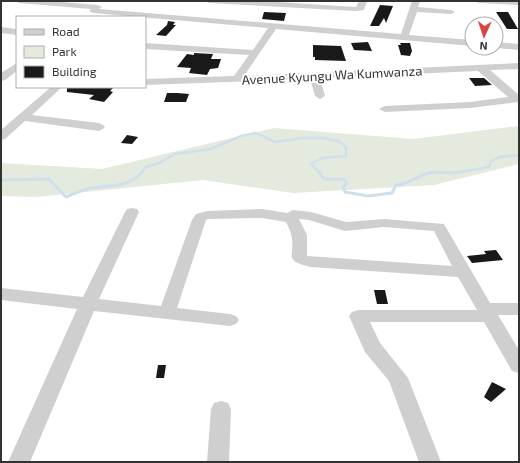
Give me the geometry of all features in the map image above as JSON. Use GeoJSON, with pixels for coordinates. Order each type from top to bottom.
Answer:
{"type":"FeatureCollection","features":[{"type":"Feature","properties":{"kind":"street"},"geometry":{"type":"LineString","coordinates":[[19,1],[82,3],[97,12]]}},
{"type":"Feature","properties":{"kind":"street"},"geometry":{"type":"LineString","coordinates":[[97,12],[106,1]]}},
{"type":"Feature","properties":{"kind":"street"},"geometry":{"type":"LineString","coordinates":[[210,1],[315,4],[359,8],[363,1]]}},
{"type":"Feature","properties":{"kind":"street"},"geometry":{"type":"LineString","coordinates":[[479,1],[519,3]]}},
{"type":"Feature","properties":{"kind":"street"},"geometry":{"type":"LineString","coordinates":[[404,37],[415,5],[451,12]]}},
{"type":"Feature","properties":{"kind":"street"},"geometry":{"type":"LineString","coordinates":[[87,16],[97,12],[464,42]]}},
{"type":"Feature","properties":{"kind":"street"},"geometry":{"type":"LineString","coordinates":[[237,79],[274,26]]}},
{"type":"Feature","properties":{"kind":"street"},"geometry":{"type":"LineString","coordinates":[[1,30],[16,32]]}},
{"type":"Feature","properties":{"kind":"street"},"geometry":{"type":"LineString","coordinates":[[146,46],[255,53]]}},
{"type":"Feature","properties":{"kind":"street"},"geometry":{"type":"LineString","coordinates":[[504,46],[519,47]]}},
{"type":"Feature","properties":{"kind":"street","name":"Avenue Kyungu Wa Kumwanza"},"geometry":{"type":"LineString","coordinates":[[146,82],[519,66]]}},
{"type":"Feature","properties":{"kind":"street"},"geometry":{"type":"LineString","coordinates":[[1,67],[15,69]]}},
{"type":"Feature","properties":{"kind":"street"},"geometry":{"type":"LineString","coordinates":[[481,68],[518,99]]}},
{"type":"Feature","properties":{"kind":"street"},"geometry":{"type":"LineString","coordinates":[[1,78],[15,69]]}},
{"type":"Feature","properties":{"kind":"street"},"geometry":{"type":"LineString","coordinates":[[314,75],[320,96]]}},
{"type":"Feature","properties":{"kind":"street"},"geometry":{"type":"LineString","coordinates":[[1,136],[55,88]]}},
{"type":"Feature","properties":{"kind":"street"},"geometry":{"type":"LineString","coordinates":[[384,109],[470,105],[518,99]]}},
{"type":"Feature","properties":{"kind":"street"},"geometry":{"type":"LineString","coordinates":[[24,117],[99,127]]}},
{"type":"Feature","properties":{"kind":"street"},"geometry":{"type":"LineString","coordinates":[[19,462],[88,304],[132,212]]}},
{"type":"Feature","properties":{"kind":"street"},"geometry":{"type":"LineString","coordinates":[[167,313],[199,220],[201,216],[207,215],[270,214],[292,219],[299,236],[299,257],[302,260],[311,262],[463,272]]}},
{"type":"Feature","properties":{"kind":"street"},"geometry":{"type":"LineString","coordinates":[[293,214],[311,216],[344,227],[384,222],[439,227],[487,313],[517,357]]}},
{"type":"Feature","properties":{"kind":"street"},"geometry":{"type":"LineString","coordinates":[[1,294],[230,320]]}},
{"type":"Feature","properties":{"kind":"street"},"geometry":{"type":"LineString","coordinates":[[430,462],[398,378],[372,347],[358,316],[487,313],[519,309]]}},
{"type":"Feature","properties":{"kind":"street"},"geometry":{"type":"LineString","coordinates":[[218,462],[221,409]]}},
{"type":"Feature","properties":{"kind":"green space"},"geometry":{"type":"Polygon","coordinates":[[[519,126],[519,164],[434,185],[293,193],[203,180],[37,197],[1,196],[1,163],[102,169],[274,128],[413,139],[519,126]]]}},
{"type":"Feature","properties":{"kind":"building"},"geometry":{"type":"Polygon","coordinates":[[[380,5],[393,6],[386,23],[384,18],[379,26],[370,26],[380,5]]]}},
{"type":"Feature","properties":{"kind":"building"},"geometry":{"type":"Polygon","coordinates":[[[264,12],[286,13],[284,21],[262,19],[264,12]]]}},
{"type":"Feature","properties":{"kind":"building"},"geometry":{"type":"Polygon","coordinates":[[[496,12],[508,12],[518,29],[507,29],[504,24],[504,16],[499,16],[496,12]]]}},
{"type":"Feature","properties":{"kind":"building"},"geometry":{"type":"Polygon","coordinates":[[[168,21],[175,22],[173,25],[176,25],[166,36],[156,35],[167,25],[168,21]]]}},
{"type":"Feature","properties":{"kind":"building"},"geometry":{"type":"Polygon","coordinates":[[[368,42],[372,51],[354,50],[351,43],[368,42]]]}},
{"type":"Feature","properties":{"kind":"building"},"geometry":{"type":"Polygon","coordinates":[[[400,43],[410,43],[412,51],[410,56],[401,55],[398,45],[401,45],[400,43]]]}},
{"type":"Feature","properties":{"kind":"building"},"geometry":{"type":"Polygon","coordinates":[[[313,45],[341,46],[346,61],[315,60],[315,57],[313,57],[313,45]]]}},
{"type":"Feature","properties":{"kind":"building"},"geometry":{"type":"Polygon","coordinates":[[[194,53],[213,54],[211,59],[221,59],[218,68],[210,69],[207,75],[189,73],[191,68],[177,67],[187,54],[194,55],[194,53]]]}},
{"type":"Feature","properties":{"kind":"building"},"geometry":{"type":"Polygon","coordinates":[[[469,78],[484,78],[492,85],[475,86],[469,78]]]}},
{"type":"Feature","properties":{"kind":"building"},"geometry":{"type":"Polygon","coordinates":[[[67,88],[113,88],[110,91],[113,92],[104,102],[89,99],[94,95],[67,92],[67,88]]]}},
{"type":"Feature","properties":{"kind":"building"},"geometry":{"type":"Polygon","coordinates":[[[167,93],[189,94],[186,102],[164,102],[167,93]]]}},
{"type":"Feature","properties":{"kind":"building"},"geometry":{"type":"Polygon","coordinates":[[[127,135],[138,137],[132,144],[121,143],[127,135]]]}},
{"type":"Feature","properties":{"kind":"building"},"geometry":{"type":"Polygon","coordinates":[[[496,250],[503,260],[472,263],[467,256],[486,254],[484,251],[496,250]]]}},
{"type":"Feature","properties":{"kind":"building"},"geometry":{"type":"Polygon","coordinates":[[[374,290],[385,290],[388,304],[377,304],[374,290]]]}},
{"type":"Feature","properties":{"kind":"building"},"geometry":{"type":"Polygon","coordinates":[[[158,365],[166,365],[164,378],[156,378],[158,365]]]}},
{"type":"Feature","properties":{"kind":"building"},"geometry":{"type":"Polygon","coordinates":[[[492,382],[506,389],[491,402],[484,397],[492,382]]]}},
{"type":"Feature","properties":{"kind":"waterway"},"geometry":{"type":"LineString","coordinates":[[141,173],[146,167],[159,163],[175,154],[211,149],[241,136],[256,133],[275,142],[302,138],[324,138],[341,142],[346,148],[346,156],[322,158],[311,164],[319,172]]}},
{"type":"Feature","properties":{"kind":"waterway"},"geometry":{"type":"LineString","coordinates":[[459,172],[489,167],[491,161],[500,157],[519,155]]}},
{"type":"Feature","properties":{"kind":"waterway"},"geometry":{"type":"LineString","coordinates":[[319,172],[324,179],[343,179],[347,183],[343,187],[345,192],[368,196],[392,193],[396,185],[409,182],[428,173]]}},
{"type":"Feature","properties":{"kind":"waterway"},"geometry":{"type":"LineString","coordinates":[[428,173],[459,172]]}},
{"type":"Feature","properties":{"kind":"waterway"},"geometry":{"type":"LineString","coordinates":[[454,173],[459,172]]}},
{"type":"Feature","properties":{"kind":"waterway"},"geometry":{"type":"LineString","coordinates":[[1,180],[49,179],[66,197],[87,189],[123,184],[136,178],[141,173]]}},
{"type":"Feature","properties":{"kind":"waterway"},"geometry":{"type":"LineString","coordinates":[[428,173],[435,173]]}}]}
